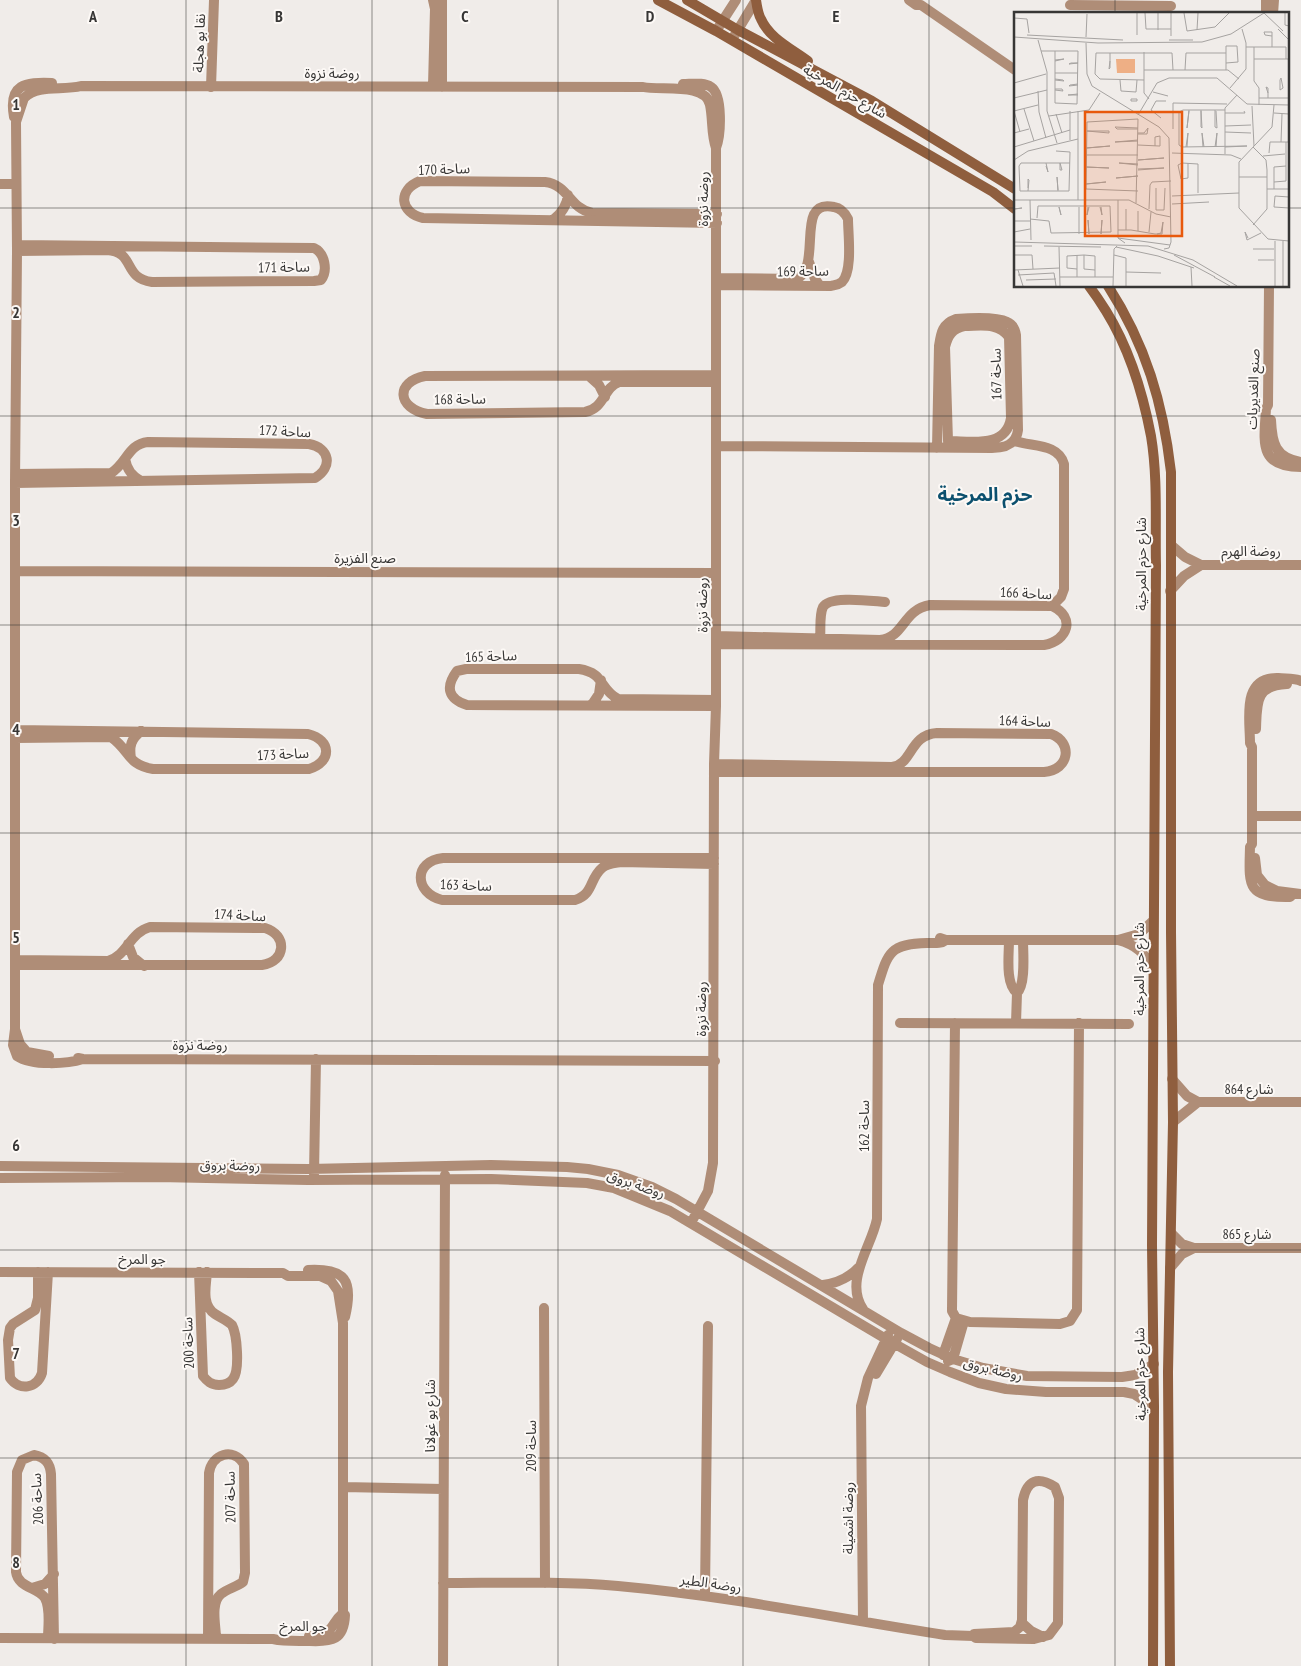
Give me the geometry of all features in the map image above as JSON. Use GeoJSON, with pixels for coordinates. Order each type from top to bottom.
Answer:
{"type":"FeatureCollection","features":[{"type":"Feature","properties":{"kind":"street","name":"نقا بو هجلة"},"geometry":{"type":"LineString","coordinates":[[211,87],[214,0]]}},
{"type":"Feature","properties":{"kind":"street"},"geometry":{"type":"LineString","coordinates":[[433,0],[438,87]]}},
{"type":"Feature","properties":{"kind":"street"},"geometry":{"type":"LineString","coordinates":[[438,87],[442,0]]}},
{"type":"Feature","properties":{"kind":"street","name":"شارع حزم المرخية"},"geometry":{"type":"LineString","coordinates":[[658,0],[716,31],[993,192],[1014,208]]}},
{"type":"Feature","properties":{"kind":"street","name":"شارع حزم المرخية"},"geometry":{"type":"LineString","coordinates":[[687,0],[738,30],[897,116],[1014,188]]}},
{"type":"Feature","properties":{"kind":"street"},"geometry":{"type":"LineString","coordinates":[[716,31],[736,0]]}},
{"type":"Feature","properties":{"kind":"street"},"geometry":{"type":"LineString","coordinates":[[732,41],[756,0]]}},
{"type":"Feature","properties":{"kind":"street"},"geometry":{"type":"LineString","coordinates":[[756,0],[761,19],[773,36],[819,68],[828,77]]}},
{"type":"Feature","properties":{"kind":"street"},"geometry":{"type":"LineString","coordinates":[[909,0],[916,5],[920,2],[1014,69]]}},
{"type":"Feature","properties":{"kind":"street"},"geometry":{"type":"LineString","coordinates":[[1070,6],[1171,6]]}},
{"type":"Feature","properties":{"kind":"street","name":"روضة نزوة"},"geometry":{"type":"LineString","coordinates":[[691,1223],[708,1191],[712,1174],[715,1061],[716,148],[719,135],[719,103],[716,92],[707,85],[691,84],[650,85],[643,87],[81,86],[41,89],[32,92],[24,98],[16,122],[15,1029],[13,1045],[17,1056],[30,1062],[73,1062],[83,1059],[715,1061]]}},
{"type":"Feature","properties":{"kind":"street","name":"ساحة 170"},"geometry":{"type":"LineString","coordinates":[[429,180],[551,183],[564,189],[580,210],[592,213],[717,218],[554,220],[423,218],[409,212],[405,205],[404,197],[407,189],[412,184],[429,180]]}},
{"type":"Feature","properties":{"kind":"street"},"geometry":{"type":"LineString","coordinates":[[0,184],[16,184]]}},
{"type":"Feature","properties":{"kind":"street"},"geometry":{"type":"LineString","coordinates":[[554,220],[562,212],[568,195]]}},
{"type":"Feature","properties":{"kind":"street","name":"ساحة 169"},"geometry":{"type":"LineString","coordinates":[[832,206],[840,209],[848,219],[847,274],[843,281],[838,284],[820,286],[716,282],[792,280],[802,277],[809,262],[810,224],[813,216],[820,208],[832,206]]}},
{"type":"Feature","properties":{"kind":"street"},"geometry":{"type":"LineString","coordinates":[[131,269],[133,258],[145,246]]}},
{"type":"Feature","properties":{"kind":"street","name":"ساحة 171"},"geometry":{"type":"LineString","coordinates":[[145,246],[314,248],[320,250],[322,254],[324,272],[320,280],[314,281],[152,282],[138,279],[123,256],[113,250],[17,248],[145,246]]}},
{"type":"Feature","properties":{"kind":"street"},"geometry":{"type":"LineString","coordinates":[[809,262],[811,271],[820,286]]}},
{"type":"Feature","properties":{"kind":"street","name":"شارع حزم المرخية"},"geometry":{"type":"LineString","coordinates":[[1090,288],[1107,312],[1139,388],[1151,437],[1154,475],[1156,565],[1152,1246],[1154,1364],[1153,1666]]}},
{"type":"Feature","properties":{"kind":"street","name":"صنع الغديريات"},"geometry":{"type":"LineString","coordinates":[[1269,288],[1268,405],[1264,435],[1266,452],[1278,464],[1301,467]]}},
{"type":"Feature","properties":{"kind":"street","name":"شارع حزم المرخية"},"geometry":{"type":"LineString","coordinates":[[1112,289],[1138,342],[1155,387],[1166,432],[1171,472],[1173,1122],[1168,1372],[1170,1666]]}},
{"type":"Feature","properties":{"kind":"street","name":"ساحة 167"},"geometry":{"type":"LineString","coordinates":[[964,319],[997,319],[1006,321],[1015,330],[1018,430],[1015,441],[1000,448],[942,444],[939,346],[942,330],[950,321],[964,319]]}},
{"type":"Feature","properties":{"kind":"street","name":"ساحة 167"},"geometry":{"type":"LineString","coordinates":[[716,443],[942,444],[988,442],[1000,438],[1008,429],[1011,418],[1010,344],[1009,337],[1001,328],[965,326],[954,330],[949,335],[945,347],[942,444]]}},
{"type":"Feature","properties":{"kind":"street","name":"ساحة 168"},"geometry":{"type":"LineString","coordinates":[[425,376],[716,378],[626,381],[615,384],[594,410],[585,412],[427,414],[416,412],[409,407],[404,395],[404,389],[409,383],[416,378],[425,376]]}},
{"type":"Feature","properties":{"kind":"street"},"geometry":{"type":"LineString","coordinates":[[589,376],[599,385],[605,397]]}},
{"type":"Feature","properties":{"kind":"street"},"geometry":{"type":"LineString","coordinates":[[1268,405],[1271,409],[1273,444],[1282,455],[1301,462]]}},
{"type":"Feature","properties":{"kind":"street","name":"ساحة 167"},"geometry":{"type":"LineString","coordinates":[[1015,441],[1054,450],[1060,455],[1064,464],[1064,589],[1061,596],[1052,606]]}},
{"type":"Feature","properties":{"kind":"street","name":"ساحة 172"},"geometry":{"type":"LineString","coordinates":[[148,442],[308,444],[317,446],[327,458],[326,467],[322,474],[315,478],[141,481],[15,478],[106,474],[115,471],[137,444],[148,442]]}},
{"type":"Feature","properties":{"kind":"street"},"geometry":{"type":"LineString","coordinates":[[124,460],[132,475],[141,481]]}},
{"type":"Feature","properties":{"kind":"street","name":"روضة الهرم"},"geometry":{"type":"LineString","coordinates":[[1171,545],[1185,557],[1201,565],[1301,565]]}},
{"type":"Feature","properties":{"kind":"street","name":"روضة الهرم"},"geometry":{"type":"LineString","coordinates":[[1170,591],[1184,576],[1201,565]]}},
{"type":"Feature","properties":{"kind":"street","name":"صنع الفزيرة"},"geometry":{"type":"LineString","coordinates":[[15,571],[715,573]]}},
{"type":"Feature","properties":{"kind":"street"},"geometry":{"type":"LineString","coordinates":[[820,639],[822,609],[827,602],[835,600],[885,602]]}},
{"type":"Feature","properties":{"kind":"street","name":"ساحة 166"},"geometry":{"type":"LineString","coordinates":[[930,605],[1052,606],[1062,612],[1066,622],[1065,633],[1058,641],[1053,644],[1044,645],[914,645],[716,640],[886,639],[896,634],[916,610],[930,605]]}},
{"type":"Feature","properties":{"kind":"street"},"geometry":{"type":"LineString","coordinates":[[902,625],[906,636],[914,645]]}},
{"type":"Feature","properties":{"kind":"street","name":"ساحة 165"},"geometry":{"type":"LineString","coordinates":[[466,669],[579,669],[595,674],[612,696],[618,699],[716,703],[590,706],[467,705],[457,702],[452,696],[450,687],[452,678],[457,671],[466,669]]}},
{"type":"Feature","properties":{"kind":"street"},"geometry":{"type":"LineString","coordinates":[[1297,894],[1290,891],[1271,889],[1261,880],[1256,868],[1252,844],[1250,704],[1252,691],[1267,679],[1300,681]]}},
{"type":"Feature","properties":{"kind":"street"},"geometry":{"type":"LineString","coordinates":[[590,706],[598,694],[601,680]]}},
{"type":"Feature","properties":{"kind":"street"},"geometry":{"type":"LineString","coordinates":[[131,759],[129,751],[131,742],[141,731]]}},
{"type":"Feature","properties":{"kind":"street","name":"ساحة 173"},"geometry":{"type":"LineString","coordinates":[[141,731],[308,734],[323,741],[325,751],[322,762],[316,767],[309,769],[153,769],[138,765],[118,742],[111,737],[15,734],[141,731]]}},
{"type":"Feature","properties":{"kind":"street","name":"ساحة 164"},"geometry":{"type":"LineString","coordinates":[[937,733],[1051,734],[1057,736],[1062,741],[1065,751],[1064,762],[1054,771],[920,772],[714,768],[892,767],[900,764],[922,737],[937,733]]}},
{"type":"Feature","properties":{"kind":"street"},"geometry":{"type":"LineString","coordinates":[[911,750],[912,761],[920,772]]}},
{"type":"Feature","properties":{"kind":"street"},"geometry":{"type":"LineString","coordinates":[[1253,816],[1301,816]]}},
{"type":"Feature","properties":{"kind":"street"},"geometry":{"type":"LineString","coordinates":[[580,858],[590,867],[593,880]]}},
{"type":"Feature","properties":{"kind":"street","name":"ساحة 163"},"geometry":{"type":"LineString","coordinates":[[580,858],[714,861],[621,862],[609,864],[602,868],[593,880],[586,895],[568,901],[442,900],[432,898],[425,892],[421,883],[421,874],[425,864],[433,859],[580,858]]}},
{"type":"Feature","properties":{"kind":"street","name":"ساحة 162"},"geometry":{"type":"LineString","coordinates":[[864,1310],[857,1296],[856,1279],[874,1232],[877,1218],[878,985],[876,979],[877,965],[883,953],[892,945],[913,938],[942,938],[946,940],[1118,940],[1139,934],[1153,921]]}},
{"type":"Feature","properties":{"kind":"street","name":"ساحة 174"},"geometry":{"type":"LineString","coordinates":[[150,926],[265,928],[273,930],[277,934],[280,938],[281,946],[280,954],[270,964],[144,966],[15,963],[108,960],[120,955],[136,933],[150,926]]}},
{"type":"Feature","properties":{"kind":"street"},"geometry":{"type":"LineString","coordinates":[[1009,940],[1010,982],[1012,988],[1017,993]]}},
{"type":"Feature","properties":{"kind":"street"},"geometry":{"type":"LineString","coordinates":[[1016,1023],[1017,993],[1020,991],[1022,984],[1023,940]]}},
{"type":"Feature","properties":{"kind":"street","name":"ساحة 162"},"geometry":{"type":"LineString","coordinates":[[1118,940],[1139,949],[1153,969]]}},
{"type":"Feature","properties":{"kind":"street"},"geometry":{"type":"LineString","coordinates":[[128,944],[133,957],[144,966]]}},
{"type":"Feature","properties":{"kind":"street"},"geometry":{"type":"LineString","coordinates":[[900,1023],[1129,1024]]}},
{"type":"Feature","properties":{"kind":"street"},"geometry":{"type":"LineString","coordinates":[[955,1023],[952,1311],[960,1320],[1060,1324],[1070,1321],[1076,1314],[1079,1024]]}},
{"type":"Feature","properties":{"kind":"street"},"geometry":{"type":"LineString","coordinates":[[314,1180],[316,1059]]}},
{"type":"Feature","properties":{"kind":"street"},"geometry":{"type":"LineString","coordinates":[[1172,1079],[1187,1096],[1198,1102],[1173,1122]]}},
{"type":"Feature","properties":{"kind":"street","name":"شارع 864"},"geometry":{"type":"LineString","coordinates":[[1198,1102],[1301,1102]]}},
{"type":"Feature","properties":{"kind":"street","name":"روضة بروق"},"geometry":{"type":"LineString","coordinates":[[0,1166],[314,1169],[500,1166],[588,1169],[618,1175],[652,1187],[698,1212],[897,1330],[948,1357],[1006,1373],[1050,1377],[1122,1377],[1135,1375],[1154,1364]]}},
{"type":"Feature","properties":{"kind":"street","name":"شارع بو غولانا"},"geometry":{"type":"LineString","coordinates":[[443,1666],[445,1166]]}},
{"type":"Feature","properties":{"kind":"street","name":"روضة بروق"},"geometry":{"type":"LineString","coordinates":[[0,1178],[491,1179],[587,1183],[614,1188],[670,1211],[927,1362],[978,1383],[1006,1389],[1039,1392],[1124,1392],[1134,1394],[1154,1407]]}},
{"type":"Feature","properties":{"kind":"street"},"geometry":{"type":"LineString","coordinates":[[1171,1232],[1182,1244],[1194,1248]]}},
{"type":"Feature","properties":{"kind":"street"},"geometry":{"type":"LineString","coordinates":[[1170,1268],[1182,1254],[1194,1248]]}},
{"type":"Feature","properties":{"kind":"street","name":"شارع 865"},"geometry":{"type":"LineString","coordinates":[[1194,1248],[1301,1248]]}},
{"type":"Feature","properties":{"kind":"street","name":"ساحة 162"},"geometry":{"type":"LineString","coordinates":[[823,1285],[843,1280],[861,1264]]}},
{"type":"Feature","properties":{"kind":"street","name":"جو المرخ"},"geometry":{"type":"LineString","coordinates":[[0,1272],[203,1272],[283,1273],[288,1276],[320,1276],[331,1281],[338,1291],[343,1323],[343,1613],[332,1627],[321,1634],[312,1636],[281,1636],[273,1639],[0,1638]]}},
{"type":"Feature","properties":{"kind":"street"},"geometry":{"type":"LineString","coordinates":[[43,1272],[45,1332],[43,1367],[40,1379],[34,1385],[17,1385],[12,1382],[8,1373],[8,1334],[13,1324],[35,1310],[43,1272]]}},
{"type":"Feature","properties":{"kind":"street","name":"ساحة 200"},"geometry":{"type":"LineString","coordinates":[[203,1272],[206,1303],[211,1311],[232,1325],[236,1337],[235,1373],[233,1379],[221,1385],[207,1381],[203,1376],[200,1330],[203,1272]]}},
{"type":"Feature","properties":{"kind":"street","name":"ساحة 209"},"geometry":{"type":"LineString","coordinates":[[544,1308],[545,1583]]}},
{"type":"Feature","properties":{"kind":"street"},"geometry":{"type":"LineString","coordinates":[[200,1330],[209,1322],[220,1317]]}},
{"type":"Feature","properties":{"kind":"street"},"geometry":{"type":"LineString","coordinates":[[25,1318],[36,1322],[45,1332]]}},
{"type":"Feature","properties":{"kind":"street"},"geometry":{"type":"LineString","coordinates":[[890,1341],[945,1362],[960,1320]]}},
{"type":"Feature","properties":{"kind":"street"},"geometry":{"type":"LineString","coordinates":[[705,1596],[708,1326]]}},
{"type":"Feature","properties":{"kind":"street","name":"روضة اشميلة"},"geometry":{"type":"LineString","coordinates":[[863,1621],[861,1406],[868,1378],[897,1330]]}},
{"type":"Feature","properties":{"kind":"street","name":"ساحة 206"},"geometry":{"type":"LineString","coordinates":[[34,1454],[45,1459],[50,1468],[54,1574],[51,1639],[47,1603],[42,1594],[20,1581],[16,1572],[17,1472],[22,1460],[34,1454]]}},
{"type":"Feature","properties":{"kind":"street","name":"ساحة 207"},"geometry":{"type":"LineString","coordinates":[[224,1455],[234,1456],[244,1464],[245,1573],[242,1582],[219,1596],[216,1602],[212,1638],[208,1577],[210,1466],[218,1457],[224,1455]]}},
{"type":"Feature","properties":{"kind":"street"},"geometry":{"type":"LineString","coordinates":[[1040,1481],[1047,1482],[1055,1487],[1059,1498],[1058,1623],[1054,1630],[1043,1637],[1031,1632],[1022,1623],[1023,1500],[1025,1489],[1031,1482],[1040,1481]]}},
{"type":"Feature","properties":{"kind":"street"},"geometry":{"type":"LineString","coordinates":[[343,1488],[443,1489]]}},
{"type":"Feature","properties":{"kind":"street"},"geometry":{"type":"LineString","coordinates":[[32,1588],[44,1584],[54,1574]]}},
{"type":"Feature","properties":{"kind":"street"},"geometry":{"type":"LineString","coordinates":[[208,1577],[217,1586],[229,1590]]}},
{"type":"Feature","properties":{"kind":"street","name":"روضة الطير"},"geometry":{"type":"LineString","coordinates":[[443,1583],[545,1583],[619,1586],[705,1596],[945,1635],[972,1636],[975,1638],[1034,1639],[1043,1637]]}},
{"type":"Feature","properties":{"kind":"street","name":"روضة الطير"},"geometry":{"type":"LineString","coordinates":[[972,1636],[974,1634],[1014,1632],[1022,1623]]}},
{"type":"Feature","properties":{"kind":"district","name":"حزم المرخية"},"geometry":{"type":"Point","coordinates":[985,494]}}]}
